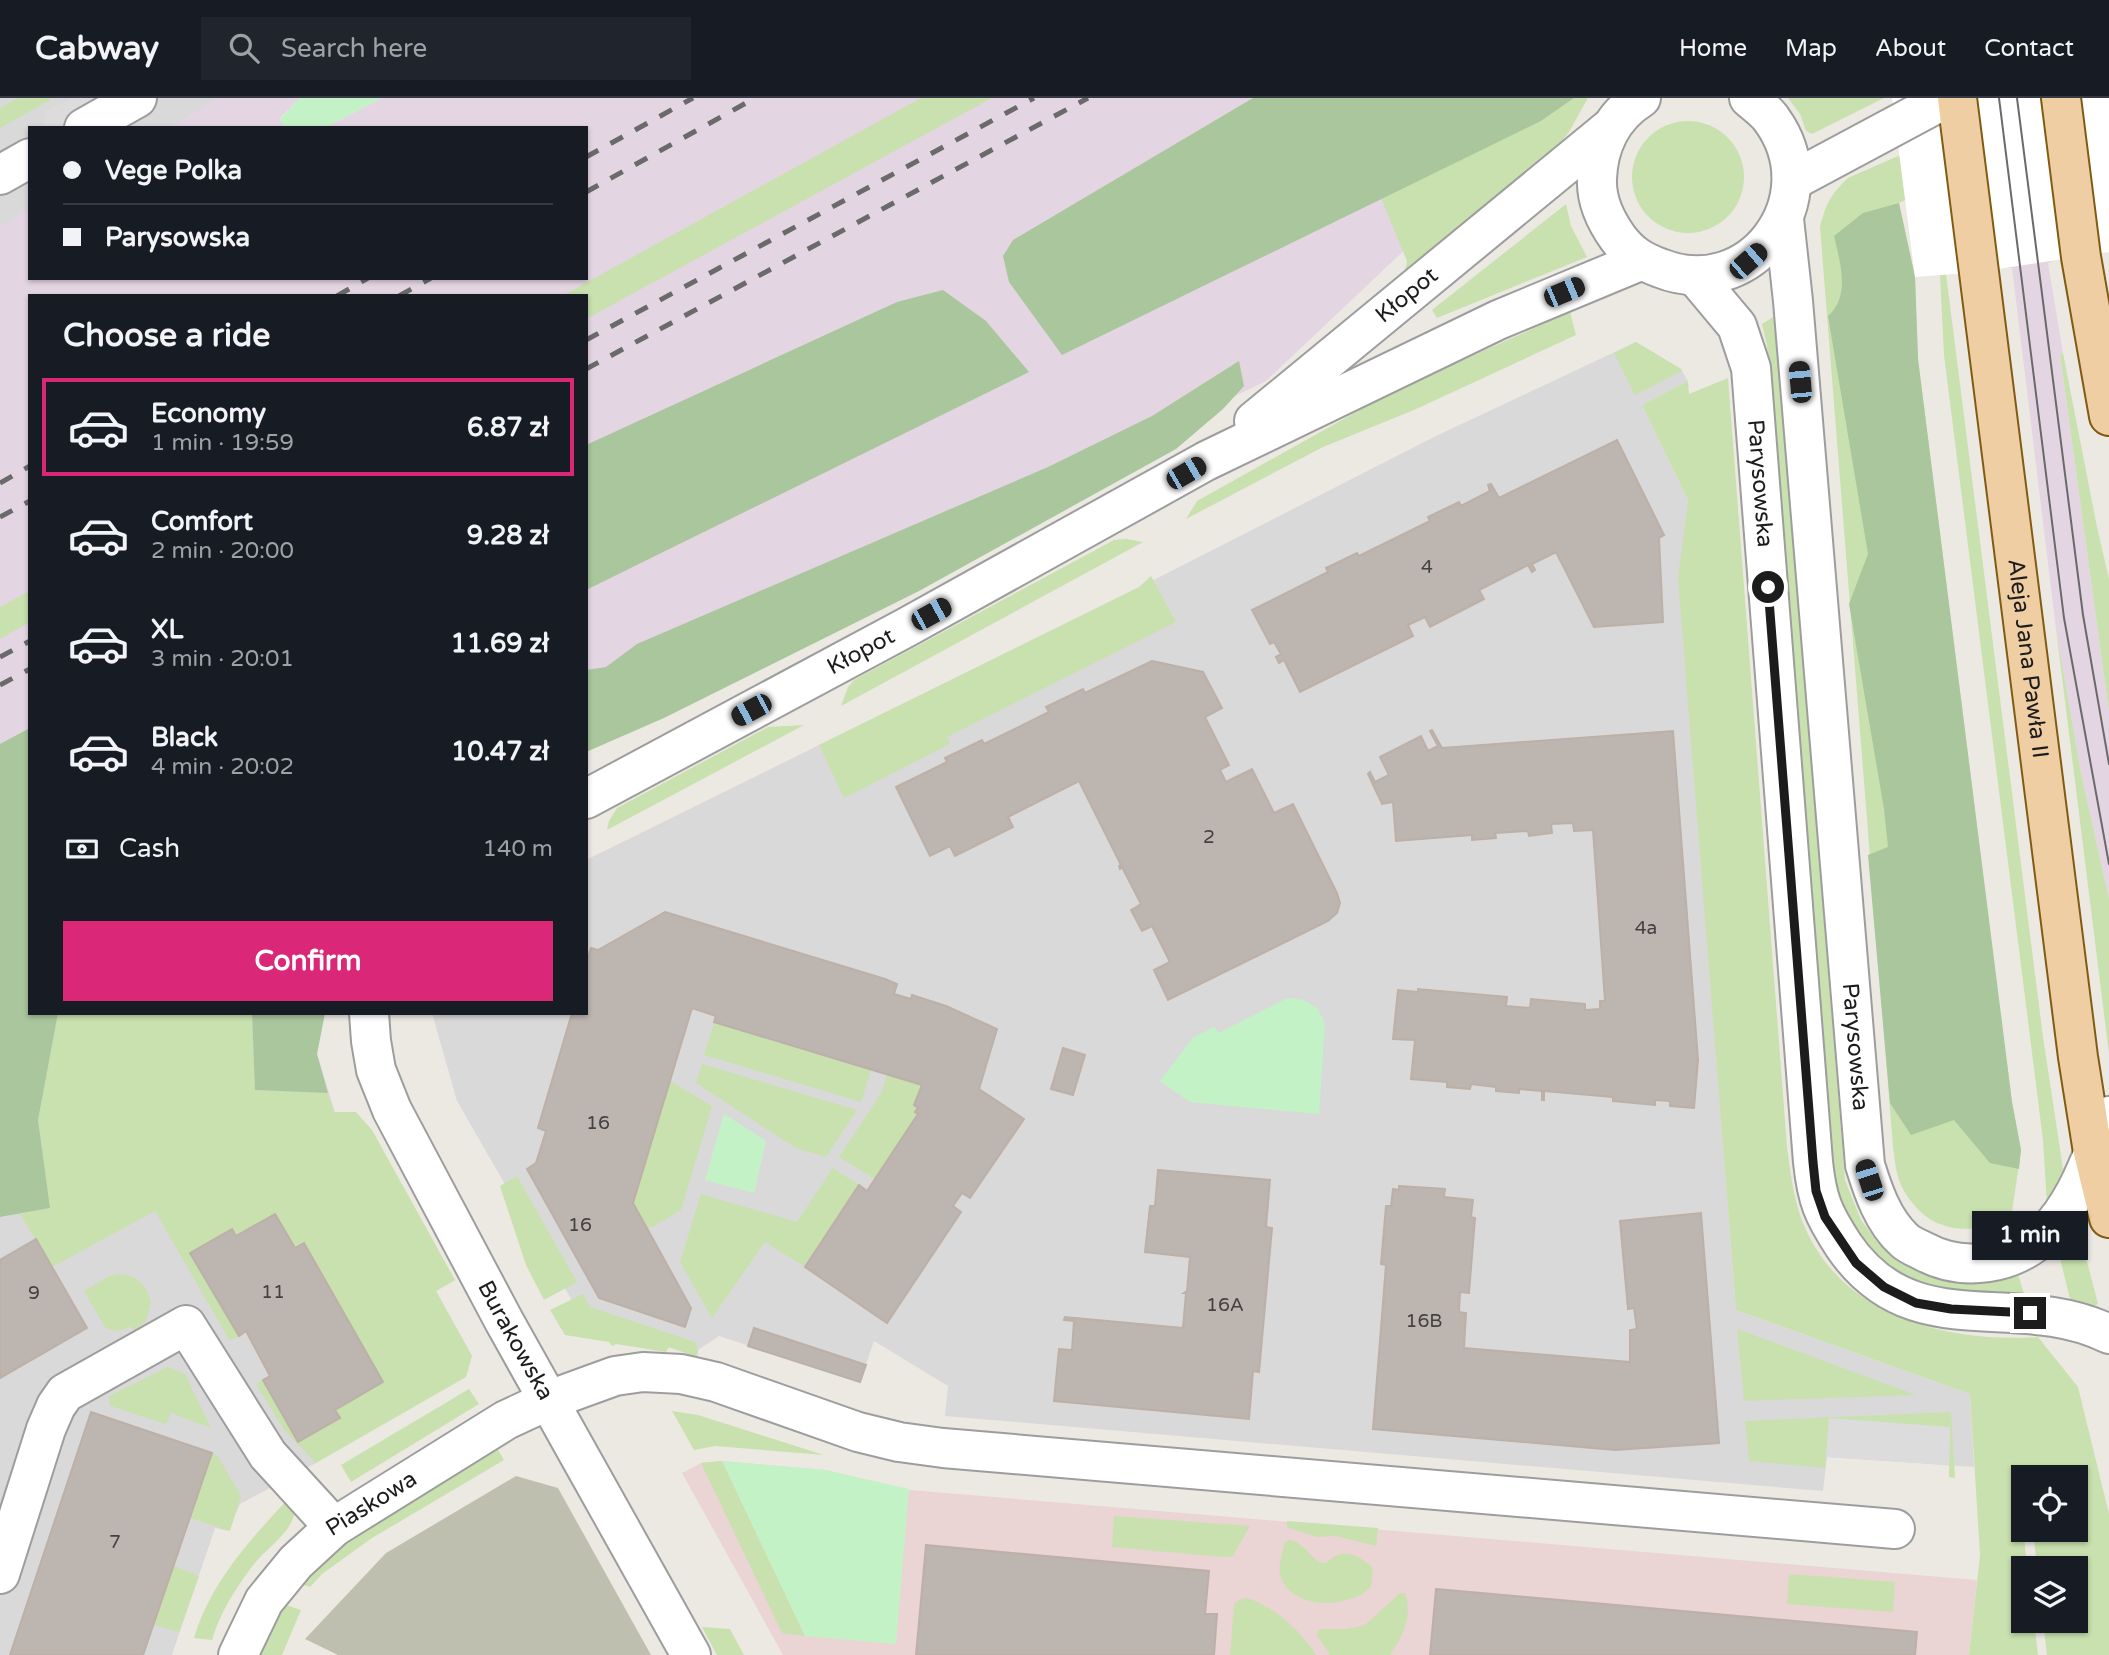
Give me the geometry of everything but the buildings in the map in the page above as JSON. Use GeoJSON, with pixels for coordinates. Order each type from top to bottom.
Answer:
{"type":"FeatureCollection","features":[{"type":"Feature","properties":{"kind":"main road","name":"Aleja Jana Pawła II"},"geometry":{"type":"LineString","coordinates":[[1957,98],[2076,1044],[2093,1152],[2109,1218]]}},
{"type":"Feature","properties":{"kind":"main road"},"geometry":{"type":"LineString","coordinates":[[2061,98],[2081,257],[2109,416]]}},
{"type":"Feature","properties":{"kind":"street"},"geometry":{"type":"LineString","coordinates":[[88,126],[137,98]]}},
{"type":"Feature","properties":{"kind":"street"},"geometry":{"type":"LineString","coordinates":[[1641,98],[1629,105],[1609,129],[1598,159],[1597,192],[1607,223],[1626,250],[1640,261],[1671,273],[1696,277],[1723,272],[1748,261],[1769,242],[1784,219],[1790,200],[1793,181],[1787,148],[1772,119],[1749,98]]}},
{"type":"Feature","properties":{"kind":"street"},"geometry":{"type":"LineString","coordinates":[[1793,181],[1947,98]]}},
{"type":"Feature","properties":{"kind":"street","name":"Kłopot"},"geometry":{"type":"LineString","coordinates":[[1206,461],[1609,129]]}},
{"type":"Feature","properties":{"kind":"street"},"geometry":{"type":"LineString","coordinates":[[0,175],[28,159]]}},
{"type":"Feature","properties":{"kind":"street","name":"Parysowska"},"geometry":{"type":"LineString","coordinates":[[1784,219],[1865,1166],[1874,1195],[1905,1241],[1928,1254],[1950,1262],[1982,1263],[2008,1258],[2025,1250],[2046,1233],[2075,1195],[2109,1116]]}},
{"type":"Feature","properties":{"kind":"street","name":"Kłopot"},"geometry":{"type":"LineString","coordinates":[[588,798],[919,620],[1206,461],[1498,320],[1640,261]]}},
{"type":"Feature","properties":{"kind":"street","name":"Parysowska"},"geometry":{"type":"LineString","coordinates":[[1696,277],[1737,326],[1751,368],[1813,1162],[1816,1191],[1825,1217],[1856,1263],[1884,1287],[1916,1303],[1951,1309],[2068,1318],[2109,1334]]}},
{"type":"Feature","properties":{"kind":"street","name":"Burakowska"},"geometry":{"type":"LineString","coordinates":[[369,1015],[376,1070],[392,1110],[691,1655]]}},
{"type":"Feature","properties":{"kind":"street"},"geometry":{"type":"LineString","coordinates":[[0,1574],[46,1429],[65,1393],[186,1325],[268,1455],[334,1527]]}},
{"type":"Feature","properties":{"kind":"street","name":"Piaskowa"},"geometry":{"type":"LineString","coordinates":[[238,1655],[264,1601],[296,1562],[334,1527],[506,1420],[549,1400],[615,1376],[643,1371],[681,1374],[716,1382],[858,1432],[899,1442],[943,1448],[1895,1529]]}},
{"type":"Feature","properties":{"kind":"shaded area"},"geometry":{"type":"Polygon","coordinates":[[[0,98],[220,98],[172,126],[28,126],[28,211],[0,227],[0,98]]]}},
{"type":"Feature","properties":{"kind":"shaded area"},"geometry":{"type":"Polygon","coordinates":[[[71,98],[108,98],[58,126],[43,126],[47,111],[71,98]]]}},
{"type":"Feature","properties":{"kind":"shaded area"},"geometry":{"type":"Polygon","coordinates":[[[219,98],[300,98],[280,118],[283,126],[171,126],[219,98]]]}},
{"type":"Feature","properties":{"kind":"shaded area"},"geometry":{"type":"Polygon","coordinates":[[[382,98],[1574,98],[1541,121],[1266,381],[588,698],[588,294],[28,294],[28,1015],[325,1015],[317,1054],[349,1157],[0,1217],[0,226],[28,210],[28,280],[588,280],[588,126],[328,126],[382,98]]]}},
{"type":"Feature","properties":{"kind":"shaded area"},"geometry":{"type":"Polygon","coordinates":[[[2031,98],[2053,261],[2048,263],[2063,353],[2060,354],[2109,712],[2109,899],[2081,773],[2056,629],[2012,268],[2007,268],[2031,98]]]}},
{"type":"Feature","properties":{"kind":"shaded area"},"geometry":{"type":"Polygon","coordinates":[[[1636,342],[1681,369],[1688,381],[1642,405],[1688,500],[1679,578],[1736,1310],[1970,1394],[1974,1467],[1827,1457],[1823,1491],[945,1416],[948,1386],[874,1341],[860,1382],[719,1336],[698,1350],[697,1357],[582,1318],[457,1101],[433,1015],[588,1015],[588,859],[1140,587],[1434,437],[1636,342]]]}},
{"type":"Feature","properties":{"kind":"shaded area"},"geometry":{"type":"Polygon","coordinates":[[[50,1208],[165,1208],[455,1280],[436,1291],[472,1356],[316,1463],[240,1504],[228,1531],[215,1528],[172,1655],[0,1655],[0,1217],[50,1208]]]}},
{"type":"Feature","properties":{"kind":"shaded area"},"geometry":{"type":"Polygon","coordinates":[[[1829,1418],[1950,1427],[1949,1465],[1826,1457],[1829,1418]]]}},
{"type":"Feature","properties":{"kind":"shaded area"},"geometry":{"type":"Polygon","coordinates":[[[722,1461],[826,1470],[898,1489],[1977,1580],[1969,1654],[1975,1655],[783,1655],[682,1473],[701,1463],[722,1461]]]}},
{"type":"Feature","properties":{"kind":"shaded area"},"geometry":{"type":"Polygon","coordinates":[[[516,1476],[558,1488],[651,1655],[338,1655],[305,1639],[386,1553],[516,1476]]]}},
{"type":"Feature","properties":{"kind":"green space"},"geometry":{"type":"Polygon","coordinates":[[[18,98],[50,100],[0,128],[0,108],[18,98]]]}},
{"type":"Feature","properties":{"kind":"green space"},"geometry":{"type":"Polygon","coordinates":[[[300,98],[382,98],[328,126],[283,126],[280,119],[300,98]]]}},
{"type":"Feature","properties":{"kind":"green space"},"geometry":{"type":"Polygon","coordinates":[[[921,98],[992,98],[588,318],[588,294],[566,294],[921,98]]]}},
{"type":"Feature","properties":{"kind":"green space"},"geometry":{"type":"Polygon","coordinates":[[[1253,98],[1574,98],[1541,121],[1062,355],[1009,282],[1003,256],[1013,240],[1253,98]]]}},
{"type":"Feature","properties":{"kind":"green space"},"geometry":{"type":"Polygon","coordinates":[[[1574,98],[1588,98],[1569,132],[1554,151],[1404,276],[1407,261],[1381,198],[1541,121],[1574,98]]]}},
{"type":"Feature","properties":{"kind":"green space"},"geometry":{"type":"Polygon","coordinates":[[[1788,98],[1884,98],[1812,134],[1806,131],[1800,114],[1788,98]]]}},
{"type":"Feature","properties":{"kind":"green space"},"geometry":{"type":"Polygon","coordinates":[[[2030,98],[2109,98],[2109,101],[1899,203],[1915,277],[1918,359],[2012,1102],[2021,1150],[2011,1219],[1980,1228],[1965,1229],[1937,1223],[1924,1215],[1903,1189],[1895,1163],[1820,227],[1829,200],[1848,178],[2030,98]]]}},
{"type":"Feature","properties":{"kind":"green space"},"geometry":{"type":"Polygon","coordinates":[[[1688,121],[1709,125],[1728,137],[1740,156],[1744,177],[1740,198],[1728,217],[1709,229],[1688,233],[1667,229],[1648,217],[1636,198],[1632,177],[1636,156],[1648,137],[1667,125],[1688,121]]]}},
{"type":"Feature","properties":{"kind":"green space"},"geometry":{"type":"Polygon","coordinates":[[[1899,203],[1915,277],[1918,359],[2012,1102],[2021,1150],[2019,1169],[1990,1163],[1954,1120],[1911,1135],[1890,1103],[1868,855],[1888,847],[1849,604],[1868,554],[1828,316],[1835,308],[1842,289],[1841,267],[1834,236],[1863,213],[1899,203]]]}},
{"type":"Feature","properties":{"kind":"green space"},"geometry":{"type":"Polygon","coordinates":[[[1566,204],[1571,226],[1587,257],[1437,318],[1432,310],[1566,204]]]}},
{"type":"Feature","properties":{"kind":"green space"},"geometry":{"type":"Polygon","coordinates":[[[1946,274],[2043,1037],[2063,1169],[2047,1205],[2043,1140],[1944,355],[1940,275],[1946,274]]]}},
{"type":"Feature","properties":{"kind":"green space"},"geometry":{"type":"Polygon","coordinates":[[[943,290],[986,321],[1029,372],[588,589],[588,444],[897,302],[943,290]]]}},
{"type":"Feature","properties":{"kind":"green space"},"geometry":{"type":"Polygon","coordinates":[[[1570,312],[1576,335],[1414,410],[1323,447],[1186,519],[1197,501],[1390,393],[1570,312]]]}},
{"type":"Feature","properties":{"kind":"green space"},"geometry":{"type":"Polygon","coordinates":[[[1775,316],[1845,1180],[1861,1220],[1876,1240],[1894,1256],[2008,1276],[2018,1274],[2024,1294],[1953,1291],[1930,1286],[1910,1277],[1892,1266],[1862,1237],[1850,1219],[1833,1178],[1767,345],[1762,324],[1775,316]]]}},
{"type":"Feature","properties":{"kind":"green space"},"geometry":{"type":"Polygon","coordinates":[[[1636,342],[1682,371],[1635,395],[1614,353],[1636,342]]]}},
{"type":"Feature","properties":{"kind":"green space"},"geometry":{"type":"Polygon","coordinates":[[[2063,353],[2109,579],[2109,712],[2060,354],[2063,353]]]}},
{"type":"Feature","properties":{"kind":"green space"},"geometry":{"type":"Polygon","coordinates":[[[1239,361],[1244,386],[1223,409],[1176,449],[919,591],[664,718],[588,751],[588,670],[606,667],[637,644],[1048,467],[1152,416],[1239,361]]]}},
{"type":"Feature","properties":{"kind":"green space"},"geometry":{"type":"Polygon","coordinates":[[[1728,378],[1787,1147],[1800,1215],[1816,1249],[1839,1277],[1866,1299],[1896,1316],[1966,1335],[2038,1337],[2078,1387],[2109,1514],[2109,1655],[2047,1655],[2044,1633],[2088,1633],[2088,1556],[2036,1556],[2034,1542],[2088,1542],[2088,1465],[2011,1465],[2011,1542],[2025,1542],[2026,1556],[2011,1556],[2011,1633],[2035,1633],[2038,1655],[1969,1655],[1980,1555],[1970,1394],[1736,1310],[1678,578],[1688,500],[1642,405],[1688,381],[1689,394],[1728,378]]]}},
{"type":"Feature","properties":{"kind":"green space"},"geometry":{"type":"Polygon","coordinates":[[[1114,540],[1143,542],[841,706],[848,687],[854,680],[1114,540]]]}},
{"type":"Feature","properties":{"kind":"green space"},"geometry":{"type":"Polygon","coordinates":[[[1151,576],[1176,622],[947,737],[950,744],[844,798],[819,745],[1139,587],[1151,576]]]}},
{"type":"Feature","properties":{"kind":"green space"},"geometry":{"type":"Polygon","coordinates":[[[28,592],[28,623],[0,639],[0,607],[28,592]]]}},
{"type":"Feature","properties":{"kind":"green space"},"geometry":{"type":"Polygon","coordinates":[[[2056,629],[2081,773],[2109,899],[2109,1054],[2056,629]]]}},
{"type":"Feature","properties":{"kind":"green space"},"geometry":{"type":"Polygon","coordinates":[[[804,725],[607,830],[617,808],[768,727],[804,725]]]}},
{"type":"Feature","properties":{"kind":"green space"},"geometry":{"type":"Polygon","coordinates":[[[28,729],[28,1015],[58,1015],[38,1120],[50,1208],[0,1217],[0,744],[28,729]]]}},
{"type":"Feature","properties":{"kind":"green space"},"geometry":{"type":"Polygon","coordinates":[[[1287,998],[1304,1000],[1317,1008],[1325,1023],[1319,1114],[1190,1102],[1160,1081],[1193,1038],[1214,1027],[1219,1033],[1287,998]]]}},
{"type":"Feature","properties":{"kind":"green space"},"geometry":{"type":"Polygon","coordinates":[[[58,1015],[252,1015],[255,1090],[328,1093],[334,1112],[356,1112],[372,1130],[455,1280],[436,1291],[472,1356],[466,1377],[316,1463],[284,1430],[256,1384],[263,1380],[298,1441],[340,1417],[335,1410],[383,1381],[305,1243],[295,1248],[236,1236],[231,1229],[190,1253],[239,1336],[230,1341],[155,1211],[52,1267],[20,1214],[50,1208],[38,1120],[58,1015]]]}},
{"type":"Feature","properties":{"kind":"green space"},"geometry":{"type":"Polygon","coordinates":[[[252,1015],[325,1015],[317,1054],[328,1093],[255,1090],[252,1015]]]}},
{"type":"Feature","properties":{"kind":"green space"},"geometry":{"type":"Polygon","coordinates":[[[714,1022],[871,1070],[861,1102],[704,1055],[714,1022]]]}},
{"type":"Feature","properties":{"kind":"green space"},"geometry":{"type":"Polygon","coordinates":[[[702,1064],[857,1110],[826,1157],[796,1148],[696,1083],[702,1064]]]}},
{"type":"Feature","properties":{"kind":"green space"},"geometry":{"type":"Polygon","coordinates":[[[887,1074],[922,1085],[914,1105],[918,1108],[918,1114],[875,1179],[839,1157],[882,1092],[887,1074]]]}},
{"type":"Feature","properties":{"kind":"green space"},"geometry":{"type":"Polygon","coordinates":[[[670,1081],[712,1106],[681,1210],[647,1230],[633,1203],[670,1081]]]}},
{"type":"Feature","properties":{"kind":"green space"},"geometry":{"type":"Polygon","coordinates":[[[724,1114],[766,1141],[754,1193],[705,1180],[724,1114]]]}},
{"type":"Feature","properties":{"kind":"green space"},"geometry":{"type":"Polygon","coordinates":[[[833,1168],[859,1185],[805,1267],[765,1242],[712,1318],[680,1262],[701,1194],[797,1222],[833,1168]]]}},
{"type":"Feature","properties":{"kind":"green space"},"geometry":{"type":"Polygon","coordinates":[[[517,1176],[577,1282],[544,1300],[526,1265],[500,1186],[517,1176]]]}},
{"type":"Feature","properties":{"kind":"green space"},"geometry":{"type":"Polygon","coordinates":[[[2071,1236],[2081,1238],[2098,1304],[2091,1306],[2070,1299],[2058,1250],[2071,1236]]]}},
{"type":"Feature","properties":{"kind":"green space"},"geometry":{"type":"Polygon","coordinates":[[[121,1274],[140,1282],[151,1302],[146,1321],[134,1331],[130,1326],[118,1331],[105,1327],[84,1291],[109,1276],[121,1274]]]}},
{"type":"Feature","properties":{"kind":"green space"},"geometry":{"type":"Polygon","coordinates":[[[583,1294],[590,1307],[695,1342],[697,1357],[669,1347],[666,1352],[616,1344],[612,1346],[609,1342],[565,1335],[550,1310],[583,1294]]]}},
{"type":"Feature","properties":{"kind":"green space"},"geometry":{"type":"Polygon","coordinates":[[[1737,1329],[1916,1395],[1744,1401],[1737,1329]]]}},
{"type":"Feature","properties":{"kind":"green space"},"geometry":{"type":"Polygon","coordinates":[[[168,1367],[185,1374],[211,1428],[171,1413],[166,1424],[110,1406],[111,1395],[168,1367]]]}},
{"type":"Feature","properties":{"kind":"green space"},"geometry":{"type":"Polygon","coordinates":[[[469,1389],[479,1404],[351,1482],[341,1465],[469,1389]]]}},
{"type":"Feature","properties":{"kind":"green space"},"geometry":{"type":"Polygon","coordinates":[[[672,1411],[698,1415],[824,1455],[715,1446],[694,1450],[672,1411]]]}},
{"type":"Feature","properties":{"kind":"green space"},"geometry":{"type":"Polygon","coordinates":[[[1951,1412],[1955,1478],[1949,1477],[1950,1428],[1829,1419],[1825,1468],[1749,1461],[1745,1421],[1951,1412]]]}},
{"type":"Feature","properties":{"kind":"green space"},"geometry":{"type":"Polygon","coordinates":[[[497,1448],[504,1460],[372,1538],[322,1574],[310,1587],[298,1583],[332,1547],[497,1448]]]}},
{"type":"Feature","properties":{"kind":"green space"},"geometry":{"type":"Polygon","coordinates":[[[212,1453],[217,1455],[241,1496],[230,1531],[190,1518],[212,1453]]]}},
{"type":"Feature","properties":{"kind":"green space"},"geometry":{"type":"Polygon","coordinates":[[[722,1461],[805,1636],[782,1633],[701,1463],[722,1461]]]}},
{"type":"Feature","properties":{"kind":"green space"},"geometry":{"type":"Polygon","coordinates":[[[722,1461],[826,1470],[909,1489],[896,1644],[805,1636],[722,1461]]]}},
{"type":"Feature","properties":{"kind":"green space"},"geometry":{"type":"Polygon","coordinates":[[[288,1499],[295,1508],[294,1517],[285,1533],[257,1561],[239,1585],[223,1611],[212,1640],[194,1638],[221,1580],[288,1499]]]}},
{"type":"Feature","properties":{"kind":"green space"},"geometry":{"type":"Polygon","coordinates":[[[1114,1516],[1250,1526],[1232,1557],[1223,1557],[1112,1547],[1114,1516]]]}},
{"type":"Feature","properties":{"kind":"green space"},"geometry":{"type":"Polygon","coordinates":[[[1287,1521],[1378,1528],[1376,1546],[1336,1536],[1316,1537],[1287,1527],[1287,1521]]]}},
{"type":"Feature","properties":{"kind":"green space"},"geometry":{"type":"Polygon","coordinates":[[[1291,1540],[1322,1563],[1343,1554],[1359,1558],[1373,1568],[1371,1587],[1349,1599],[1335,1602],[1321,1603],[1295,1595],[1280,1574],[1285,1541],[1291,1540]]]}},
{"type":"Feature","properties":{"kind":"green space"},"geometry":{"type":"Polygon","coordinates":[[[174,1566],[199,1576],[179,1632],[154,1625],[174,1566]]]}},
{"type":"Feature","properties":{"kind":"green space"},"geometry":{"type":"Polygon","coordinates":[[[1789,1574],[1895,1582],[1893,1612],[1787,1604],[1789,1574]]]}},
{"type":"Feature","properties":{"kind":"green space"},"geometry":{"type":"Polygon","coordinates":[[[1400,1593],[1405,1593],[1407,1618],[1403,1633],[1390,1655],[1330,1655],[1317,1635],[1319,1629],[1347,1629],[1365,1625],[1400,1593]]]}},
{"type":"Feature","properties":{"kind":"green space"},"geometry":{"type":"Polygon","coordinates":[[[1247,1598],[1286,1620],[1316,1655],[1230,1655],[1234,1604],[1247,1598]]]}},
{"type":"Feature","properties":{"kind":"green space"},"geometry":{"type":"Polygon","coordinates":[[[283,1604],[301,1610],[282,1655],[256,1655],[283,1604]]]}},
{"type":"Feature","properties":{"kind":"green space"},"geometry":{"type":"Polygon","coordinates":[[[702,1627],[730,1629],[744,1655],[717,1655],[702,1627]]]}},
{"type":"Feature","properties":{"kind":"pier"},"geometry":{"type":"Polygon","coordinates":[[[1892,98],[2109,98],[2109,252],[1979,272],[1915,277],[1892,98]]]}},
{"type":"Feature","properties":{"kind":"tram line"},"geometry":{"type":"LineString","coordinates":[[1999,98],[2064,618],[2109,864]]}},
{"type":"Feature","properties":{"kind":"tram line"},"geometry":{"type":"LineString","coordinates":[[2017,98],[2083,615],[2109,764]]}},
{"type":"Feature","properties":{"kind":"railway"},"geometry":{"type":"LineString","coordinates":[[588,156],[693,98]]}},
{"type":"Feature","properties":{"kind":"railway"},"geometry":{"type":"LineString","coordinates":[[588,191],[755,98]]}},
{"type":"Feature","properties":{"kind":"railway"},"geometry":{"type":"LineString","coordinates":[[588,339],[1034,98]]}},
{"type":"Feature","properties":{"kind":"railway"},"geometry":{"type":"LineString","coordinates":[[588,368],[1088,98]]}},
{"type":"Feature","properties":{"kind":"railway"},"geometry":{"type":"LineString","coordinates":[[340,294],[365,280]]}},
{"type":"Feature","properties":{"kind":"railway"},"geometry":{"type":"LineString","coordinates":[[403,294],[427,280]]}},
{"type":"Feature","properties":{"kind":"railway"},"geometry":{"type":"LineString","coordinates":[[0,483],[28,467]]}},
{"type":"Feature","properties":{"kind":"railway"},"geometry":{"type":"LineString","coordinates":[[0,517],[28,502]]}},
{"type":"Feature","properties":{"kind":"railway"},"geometry":{"type":"LineString","coordinates":[[0,657],[28,642]]}},
{"type":"Feature","properties":{"kind":"railway"},"geometry":{"type":"LineString","coordinates":[[0,685],[28,670]]}},
{"type":"Feature","properties":{"kind":"route"},"geometry":{"type":"LineString","coordinates":[[1768,587],[1813,1162],[1816,1191],[1825,1217],[1856,1263],[1884,1287],[1916,1303],[1951,1309],[2030,1313]]}}]}
